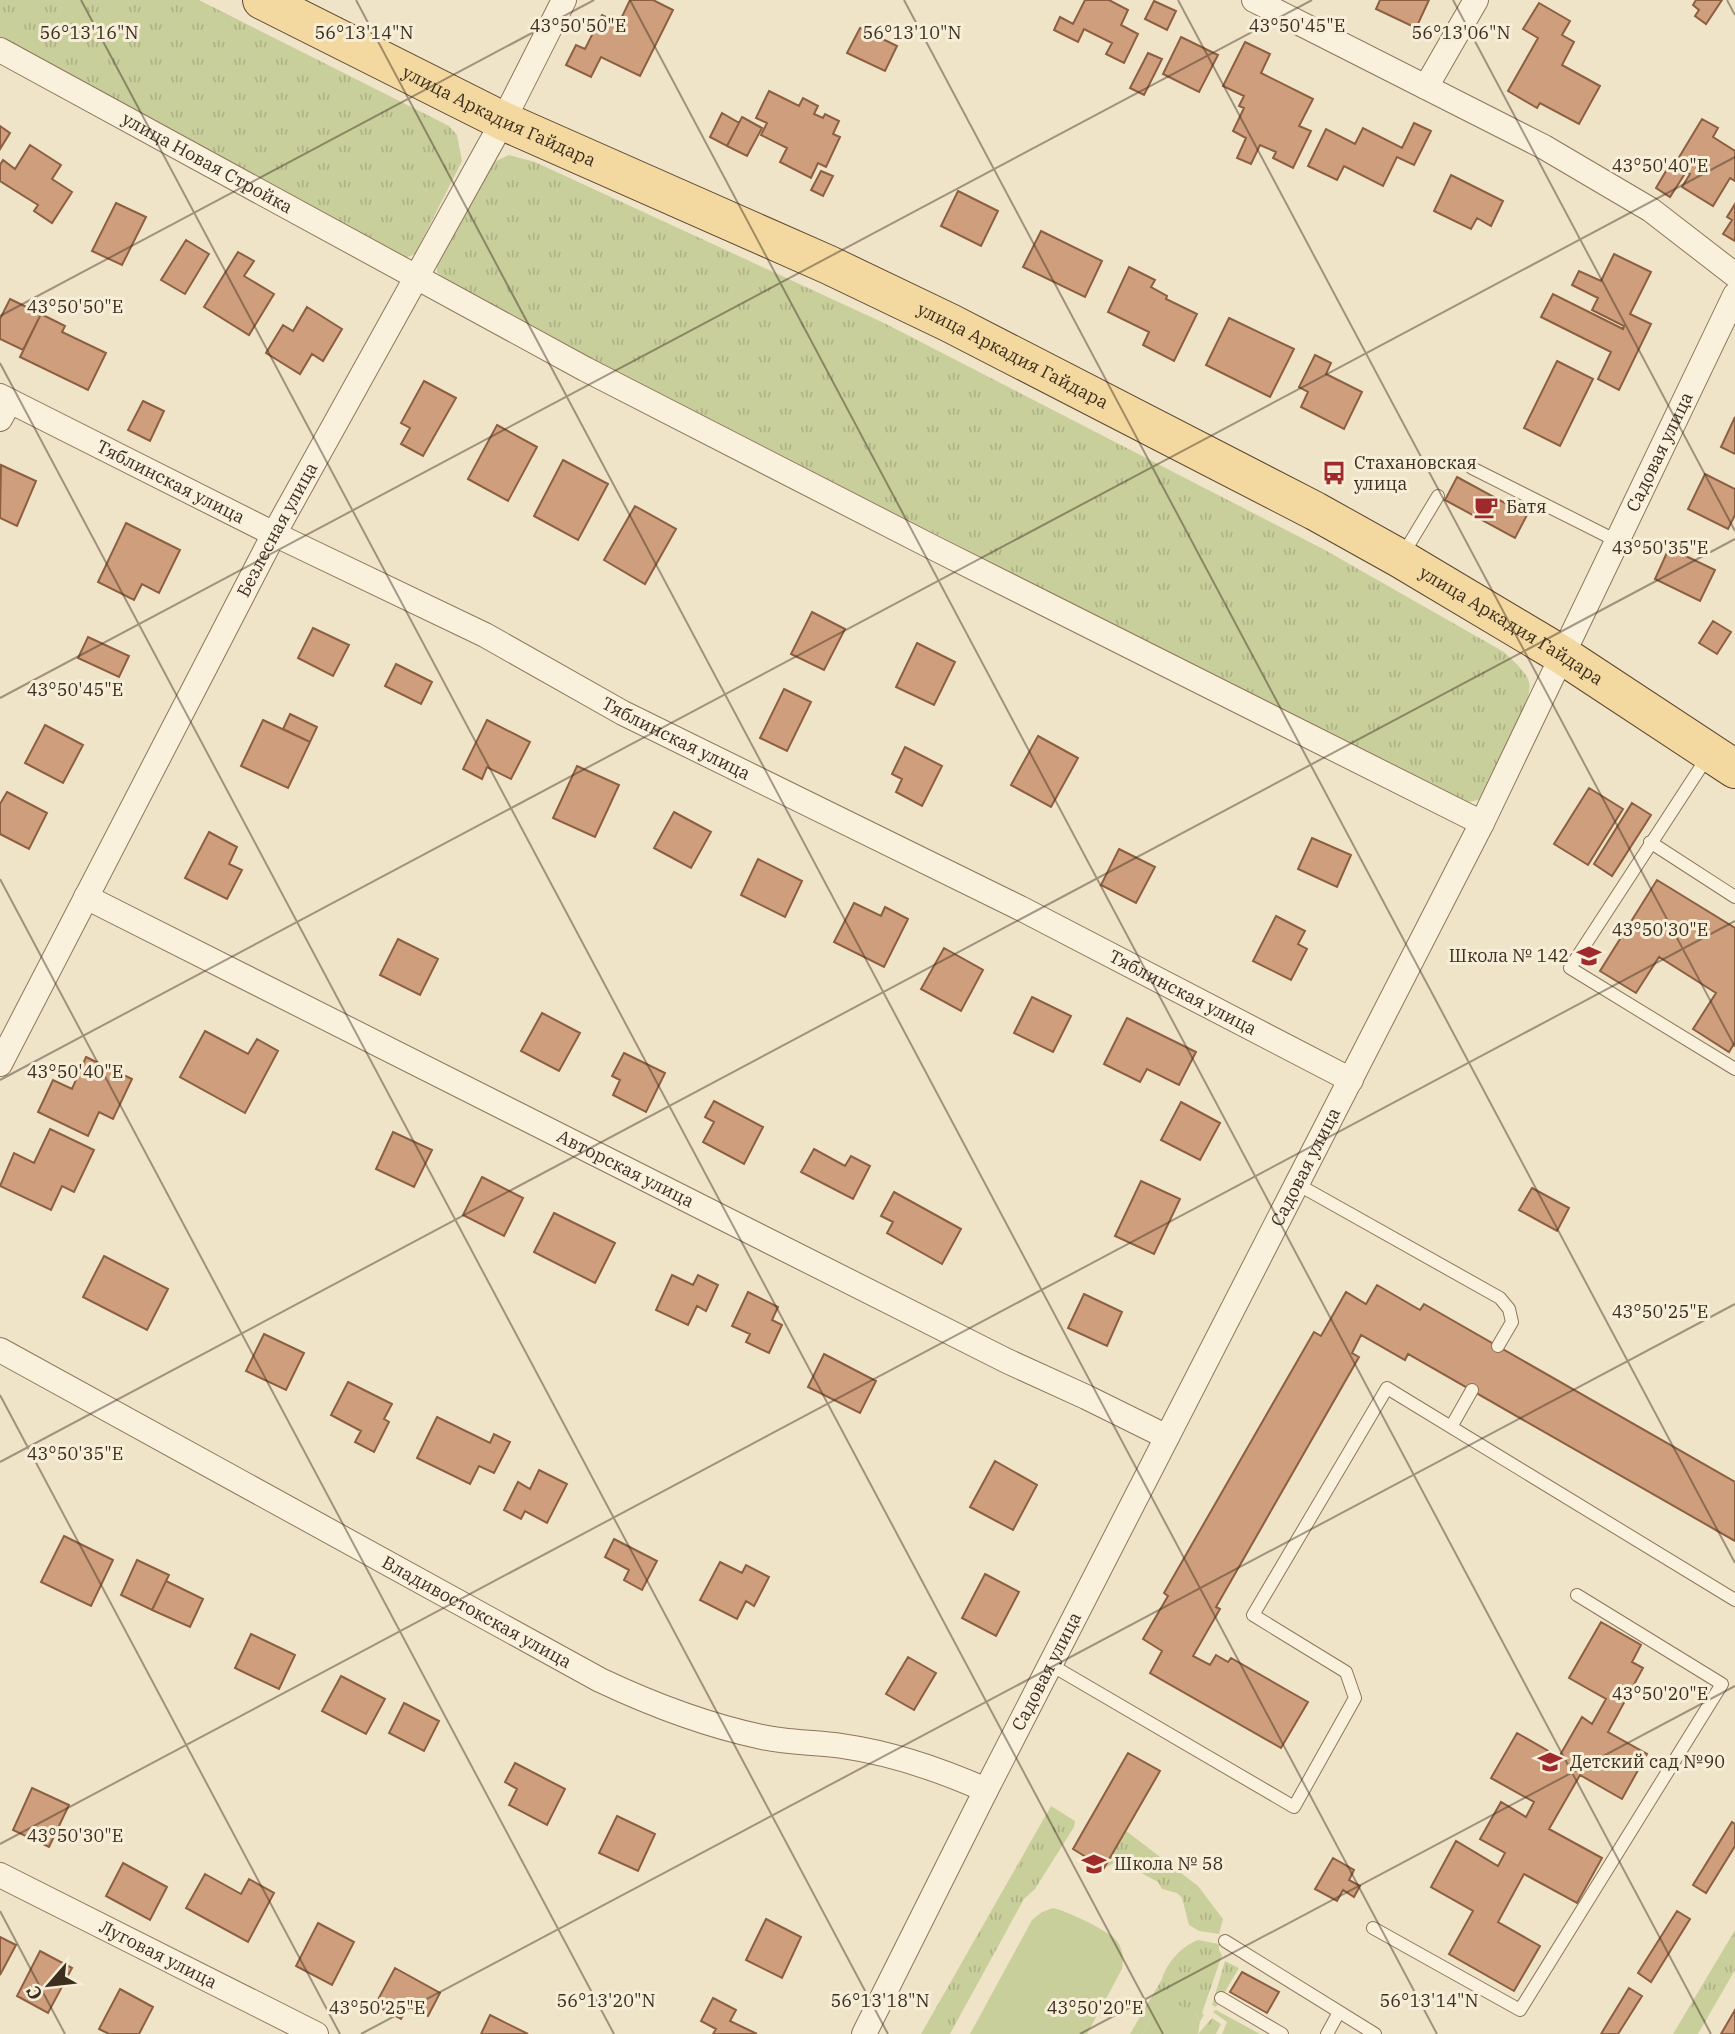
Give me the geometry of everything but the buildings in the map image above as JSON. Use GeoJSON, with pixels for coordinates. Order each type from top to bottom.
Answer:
{"type":"FeatureCollection","features":[{"type":"Feature","properties":{"kind":"main road","name":"улица Аркадия Гайдара"},"geometry":{"type":"LineString","coordinates":[[261,0],[503,121],[829,265],[938,317],[1315,511],[1562,655],[1722,761]]}},
{"type":"Feature","properties":{"kind":"street","name":"Безлесная улица"},"geometry":{"type":"LineString","coordinates":[[0,1064],[274,534],[503,121],[564,0]]}},
{"type":"Feature","properties":{"kind":"street"},"geometry":{"type":"LineString","coordinates":[[1254,0],[1544,147],[1651,210],[1735,275]]}},
{"type":"Feature","properties":{"kind":"street"},"geometry":{"type":"LineString","coordinates":[[1426,87],[1475,0]]}},
{"type":"Feature","properties":{"kind":"street","name":"улица Новая Стройка"},"geometry":{"type":"LineString","coordinates":[[0,50],[586,369],[1482,823]]}},
{"type":"Feature","properties":{"kind":"street","name":"Садовая улица"},"geometry":{"type":"LineString","coordinates":[[864,2034],[986,1790],[1482,823],[1735,295]]}},
{"type":"Feature","properties":{"kind":"street","name":"Тяблинская улица"},"geometry":{"type":"LineString","coordinates":[[3,405],[485,635],[623,713],[1020,908],[1351,1080]]}},
{"type":"Feature","properties":{"kind":"street","name":"Авторская улица"},"geometry":{"type":"LineString","coordinates":[[86,897],[1007,1362],[1167,1437]]}},
{"type":"Feature","properties":{"kind":"street","name":"Владивостокская улица"},"geometry":{"type":"LineString","coordinates":[[0,1350],[600,1680],[658,1707],[764,1738],[844,1746],[914,1763],[951,1774],[986,1790]]}},
{"type":"Feature","properties":{"kind":"street","name":"Луговая улица"},"geometry":{"type":"LineString","coordinates":[[0,1875],[316,2034]]}},
{"type":"Feature","properties":{"kind":"lane"},"geometry":{"type":"LineString","coordinates":[[1472,468],[1617,541]]}},
{"type":"Feature","properties":{"kind":"lane"},"geometry":{"type":"LineString","coordinates":[[1401,559],[1438,496]]}},
{"type":"Feature","properties":{"kind":"lane"},"geometry":{"type":"LineString","coordinates":[[1722,761],[1650,842],[1570,968],[1735,1069]]}},
{"type":"Feature","properties":{"kind":"lane"},"geometry":{"type":"LineString","coordinates":[[1650,842],[1735,897]]}},
{"type":"Feature","properties":{"kind":"lane"},"geometry":{"type":"LineString","coordinates":[[1297,1184],[1500,1298],[1509,1309],[1512,1322],[1498,1346]]}},
{"type":"Feature","properties":{"kind":"lane"},"geometry":{"type":"LineString","coordinates":[[1051,1665],[1294,1807],[1355,1698],[1346,1672],[1253,1615],[1387,1388],[1735,1600]]}},
{"type":"Feature","properties":{"kind":"lane"},"geometry":{"type":"LineString","coordinates":[[1451,1427],[1472,1390]]}},
{"type":"Feature","properties":{"kind":"lane"},"geometry":{"type":"LineString","coordinates":[[1373,1928],[1520,2010],[1722,1684],[1577,1595]]}},
{"type":"Feature","properties":{"kind":"lane"},"geometry":{"type":"LineString","coordinates":[[1225,1941],[1375,2034]]}},
{"type":"Feature","properties":{"kind":"lane"},"geometry":{"type":"LineString","coordinates":[[1222,1998],[1282,2034]]}},
{"type":"Feature","properties":{"kind":"lane"},"geometry":{"type":"LineString","coordinates":[[1327,2034],[1339,2012]]}},
{"type":"Feature","properties":{"kind":"green space"},"geometry":{"type":"Polygon","coordinates":[[[0,0],[199,0],[449,126],[457,135],[462,161],[415,254],[401,260],[0,40],[0,0]]]}},
{"type":"Feature","properties":{"kind":"green space"},"geometry":{"type":"Polygon","coordinates":[[[509,155],[535,162],[884,323],[1323,549],[1504,652],[1525,673],[1529,691],[1512,739],[1483,799],[1463,803],[453,288],[437,272],[436,258],[494,162],[509,155]]]}},
{"type":"Feature","properties":{"kind":"green space"},"geometry":{"type":"Polygon","coordinates":[[[1051,1806],[1075,1821],[1074,1827],[1035,1889],[1024,1899],[950,2034],[921,2034],[1051,1806]]]}},
{"type":"Feature","properties":{"kind":"green space"},"geometry":{"type":"Polygon","coordinates":[[[1125,1830],[1198,1886],[1223,1919],[1219,1934],[1199,1931],[1189,1925],[1182,1898],[1177,1893],[1162,1889],[1158,1882],[1119,1861],[1104,1868],[1125,1830]]]}},
{"type":"Feature","properties":{"kind":"green space"},"geometry":{"type":"Polygon","coordinates":[[[1053,1908],[1076,1916],[1109,1934],[1117,1941],[1122,1952],[1122,1969],[1087,2034],[970,2034],[1032,1920],[1053,1908]]]}},
{"type":"Feature","properties":{"kind":"green space"},"geometry":{"type":"Polygon","coordinates":[[[1735,1930],[1735,1970],[1698,2034],[1673,2034],[1735,1930]]]}},
{"type":"Feature","properties":{"kind":"green space"},"geometry":{"type":"Polygon","coordinates":[[[1198,1940],[1219,1944],[1222,1955],[1200,2021],[1195,2013],[1151,2018],[1142,2034],[1130,2034],[1171,1961],[1186,1946],[1198,1940]]]}},
{"type":"Feature","properties":{"kind":"green space"},"geometry":{"type":"Polygon","coordinates":[[[1225,1961],[1239,1968],[1216,2007],[1212,2005],[1225,1961]]]}},
{"type":"Feature","properties":{"kind":"green space"},"geometry":{"type":"Polygon","coordinates":[[[1169,2000],[1195,2013],[1200,2021],[1198,2034],[1142,2034],[1151,2018],[1169,2000]]]}},
{"type":"Feature","properties":{"kind":"green space"},"geometry":{"type":"Polygon","coordinates":[[[1216,2010],[1260,2034],[1222,2034],[1227,2022],[1213,2012],[1216,2010]]]}},
{"type":"Feature","properties":{"kind":"green space"},"geometry":{"type":"Polygon","coordinates":[[[1212,2018],[1221,2024],[1216,2034],[1198,2034],[1212,2018]]]}},
{"type":"Feature","properties":{"kind":"place","name":"Стахановская улица"},"geometry":{"type":"Point","coordinates":[1334,473]}},
{"type":"Feature","properties":{"kind":"place","name":"Батя"},"geometry":{"type":"Point","coordinates":[1486,507]}},
{"type":"Feature","properties":{"kind":"place","name":"Школа № 142"},"geometry":{"type":"Point","coordinates":[1589,956]}},
{"type":"Feature","properties":{"kind":"place","name":"Детский сад №90"},"geometry":{"type":"Point","coordinates":[1550,1762]}},
{"type":"Feature","properties":{"kind":"place","name":"Школа № 58"},"geometry":{"type":"Point","coordinates":[1094,1864]}}]}
